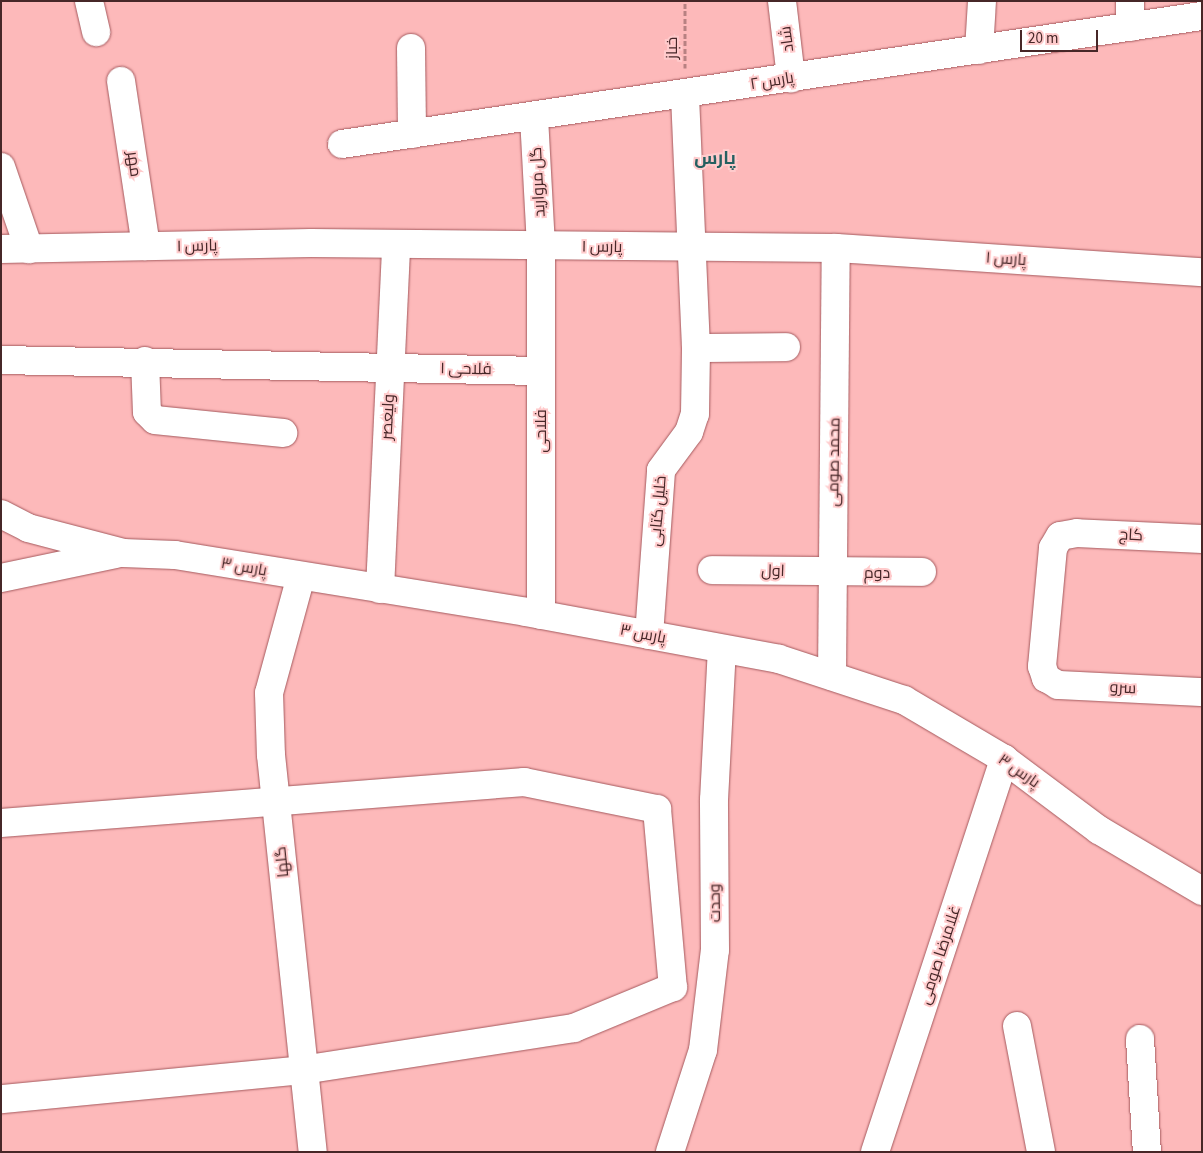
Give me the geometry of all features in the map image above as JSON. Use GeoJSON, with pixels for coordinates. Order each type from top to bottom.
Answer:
{"type":"FeatureCollection","features":[{"type":"Feature","properties":{"kind":"street"},"geometry":{"type":"LineString","coordinates":[[89,1],[96,32]]}},
{"type":"Feature","properties":{"kind":"street","name":"شاد"},"geometry":{"type":"LineString","coordinates":[[782,1],[791,78]]}},
{"type":"Feature","properties":{"kind":"street"},"geometry":{"type":"LineString","coordinates":[[979,50],[982,1]]}},
{"type":"Feature","properties":{"kind":"street","name":"پارس ۲"},"geometry":{"type":"LineString","coordinates":[[342,144],[685,96],[979,50],[1130,14],[1202,16]]}},
{"type":"Feature","properties":{"kind":"street"},"geometry":{"type":"LineString","coordinates":[[411,48],[412,134]]}},
{"type":"Feature","properties":{"kind":"street","name":"مهر"},"geometry":{"type":"LineString","coordinates":[[122,81],[146,246]]}},
{"type":"Feature","properties":{"kind":"street","name":"خلیل کتابی"},"geometry":{"type":"LineString","coordinates":[[648,635],[661,470],[693,424],[696,348],[685,96]]}},
{"type":"Feature","properties":{"kind":"street","name":"گل مروارید"},"geometry":{"type":"LineString","coordinates":[[534,117],[541,246]]}},
{"type":"Feature","properties":{"kind":"street"},"geometry":{"type":"LineString","coordinates":[[1,167],[29,249]]}},
{"type":"Feature","properties":{"kind":"street","name":"پارس ۱"},"geometry":{"type":"LineString","coordinates":[[1,249],[396,244],[836,248],[1202,272]]}},
{"type":"Feature","properties":{"kind":"street","name":"ولیعصر"},"geometry":{"type":"LineString","coordinates":[[380,589],[396,244]]}},
{"type":"Feature","properties":{"kind":"street","name":"فلاحی"},"geometry":{"type":"LineString","coordinates":[[541,246],[541,615]]}},
{"type":"Feature","properties":{"kind":"street","name":"محمد صومی"},"geometry":{"type":"LineString","coordinates":[[832,676],[836,248]]}},
{"type":"Feature","properties":{"kind":"street"},"geometry":{"type":"LineString","coordinates":[[696,348],[786,347]]}},
{"type":"Feature","properties":{"kind":"street","name":"فلاحی ۱"},"geometry":{"type":"LineString","coordinates":[[1,360],[145,361],[541,371]]}},
{"type":"Feature","properties":{"kind":"street"},"geometry":{"type":"LineString","coordinates":[[145,361],[147,412],[155,420],[283,433]]}},
{"type":"Feature","properties":{"kind":"street","name":"پارس ۳"},"geometry":{"type":"LineString","coordinates":[[1,514],[28,528],[122,553],[175,555],[541,615],[779,659],[904,700],[1004,759],[1099,830],[1202,891]]}},
{"type":"Feature","properties":{"kind":"street","name":"کاج"},"geometry":{"type":"LineString","coordinates":[[1046,678],[1042,666],[1053,548],[1060,536],[1077,532],[1202,539]]}},
{"type":"Feature","properties":{"kind":"street"},"geometry":{"type":"LineString","coordinates":[[1,578],[122,553]]}},
{"type":"Feature","properties":{"kind":"street","name":"اول"},"geometry":{"type":"LineString","coordinates":[[712,570],[833,573]]}},
{"type":"Feature","properties":{"kind":"street","name":"دوم"},"geometry":{"type":"LineString","coordinates":[[833,573],[922,572]]}},
{"type":"Feature","properties":{"kind":"street","name":"گلها"},"geometry":{"type":"LineString","coordinates":[[300,576],[269,693],[276,804],[313,1152]]}},
{"type":"Feature","properties":{"kind":"street","name":"وحدت"},"geometry":{"type":"LineString","coordinates":[[670,1152],[703,1050],[715,950],[714,800],[722,649]]}},
{"type":"Feature","properties":{"kind":"street","name":"سرو"},"geometry":{"type":"LineString","coordinates":[[1046,678],[1058,684],[1202,692]]}},
{"type":"Feature","properties":{"kind":"street","name":"غلامرضا صومی"},"geometry":{"type":"LineString","coordinates":[[875,1152],[1004,759]]}},
{"type":"Feature","properties":{"kind":"street"},"geometry":{"type":"LineString","coordinates":[[1,824],[276,804],[524,782],[657,809],[673,987],[574,1028],[304,1070],[1,1099]]}},
{"type":"Feature","properties":{"kind":"street"},"geometry":{"type":"LineString","coordinates":[[1017,1026],[1041,1152]]}},
{"type":"Feature","properties":{"kind":"street"},"geometry":{"type":"LineString","coordinates":[[1140,1039],[1147,1152]]}},
{"type":"Feature","properties":{"kind":"path","name":"خباز"},"geometry":{"type":"LineString","coordinates":[[685,1],[685,96]]}},
{"type":"Feature","properties":{"kind":"district","name":"پارس"},"geometry":{"type":"Point","coordinates":[715,159]}}]}
